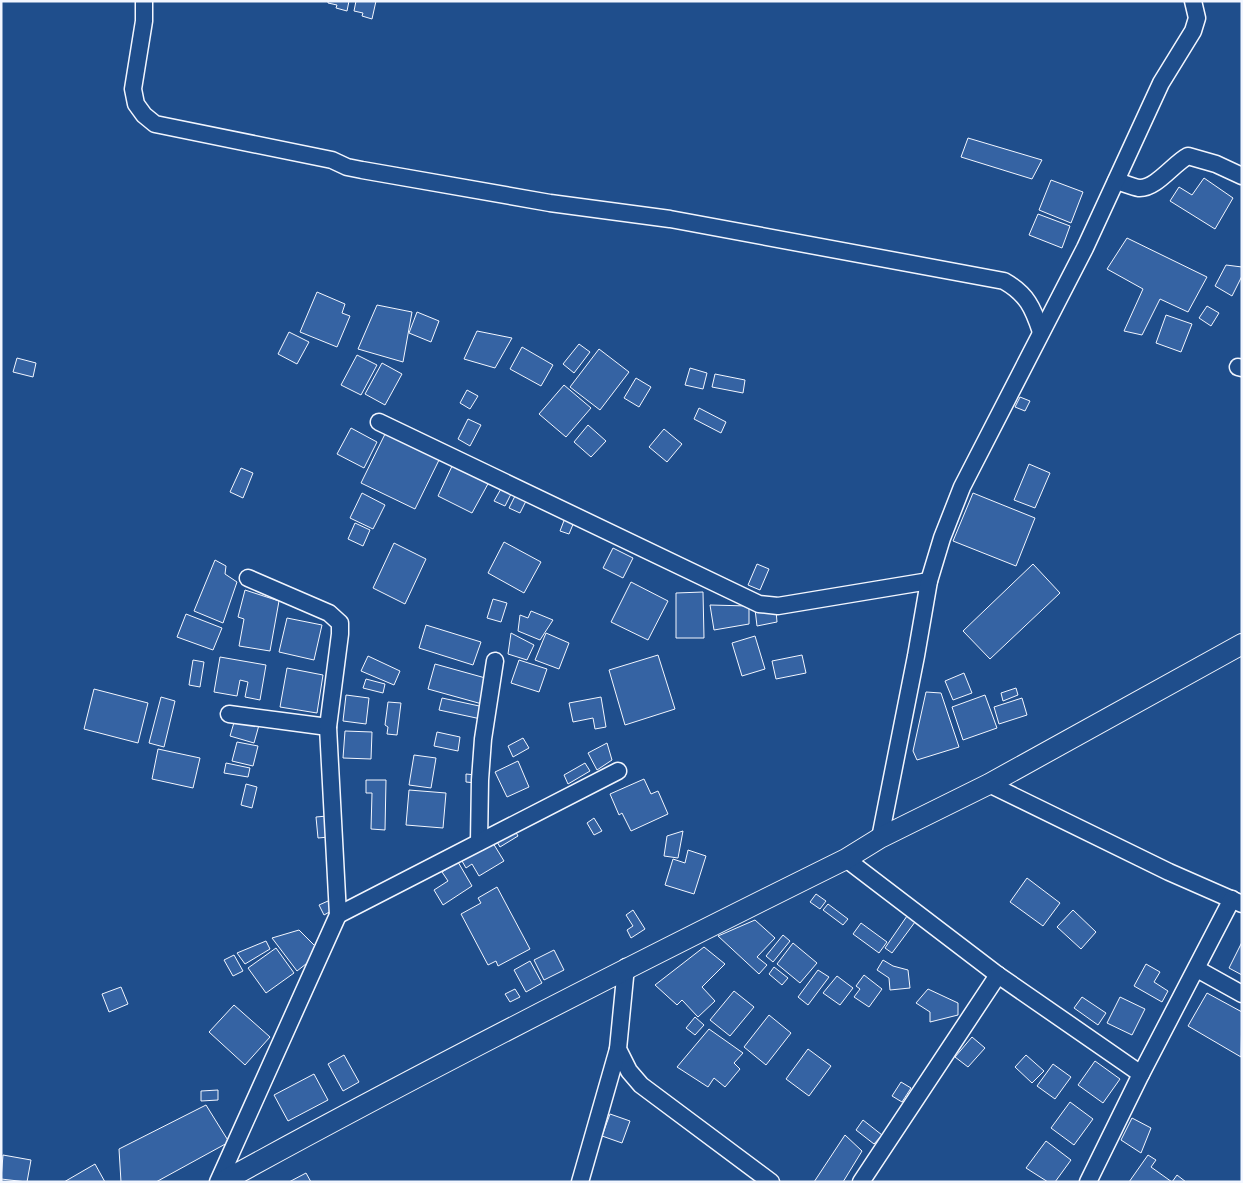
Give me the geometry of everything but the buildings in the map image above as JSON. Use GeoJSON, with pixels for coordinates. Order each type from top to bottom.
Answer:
{"type":"FeatureCollection","features":[{"type":"Feature","properties":{"kind":"street"},"geometry":{"type":"LineString","coordinates":[[144,1],[144,21],[133,89],[136,104],[144,115],[155,124],[332,160],[347,167],[362,170],[550,203],[670,219],[1004,281],[1024,296],[1035,314],[1041,332]]}},
{"type":"Feature","properties":{"kind":"street"},"geometry":{"type":"LineString","coordinates":[[880,838],[929,582],[942,538],[962,487],[1086,248],[1161,83],[1193,32],[1197,18],[1192,1]]}},
{"type":"Feature","properties":{"kind":"street"},"geometry":{"type":"LineString","coordinates":[[1116,181],[1140,188],[1149,186],[1180,160],[1188,156],[1216,164],[1242,176]]}},
{"type":"Feature","properties":{"kind":"street"},"geometry":{"type":"LineString","coordinates":[[379,422],[759,604],[778,606],[929,582]]}},
{"type":"Feature","properties":{"kind":"street"},"geometry":{"type":"LineString","coordinates":[[220,1182],[338,915],[328,727],[340,623],[329,614],[248,578]]}},
{"type":"Feature","properties":{"kind":"street"},"geometry":{"type":"LineString","coordinates":[[220,1182],[435,1066],[626,967],[846,859],[880,838],[989,784],[1242,644]]}},
{"type":"Feature","properties":{"kind":"street"},"geometry":{"type":"LineString","coordinates":[[479,842],[482,747],[496,661]]}},
{"type":"Feature","properties":{"kind":"street"},"geometry":{"type":"LineString","coordinates":[[230,714],[328,727]]}},
{"type":"Feature","properties":{"kind":"street"},"geometry":{"type":"LineString","coordinates":[[338,915],[618,771]]}},
{"type":"Feature","properties":{"kind":"street"},"geometry":{"type":"LineString","coordinates":[[989,784],[1169,872],[1237,902],[1197,969],[1140,1074],[1088,1182]]}},
{"type":"Feature","properties":{"kind":"street"},"geometry":{"type":"LineString","coordinates":[[846,859],[998,975],[1140,1074]]}},
{"type":"Feature","properties":{"kind":"street"},"geometry":{"type":"LineString","coordinates":[[580,1182],[618,1049],[626,967]]}},
{"type":"Feature","properties":{"kind":"street"},"geometry":{"type":"LineString","coordinates":[[1197,969],[1242,994]]}},
{"type":"Feature","properties":{"kind":"street"},"geometry":{"type":"LineString","coordinates":[[861,1182],[998,975]]}},
{"type":"Feature","properties":{"kind":"street"},"geometry":{"type":"LineString","coordinates":[[618,1049],[641,1085],[771,1182]]}}]}
